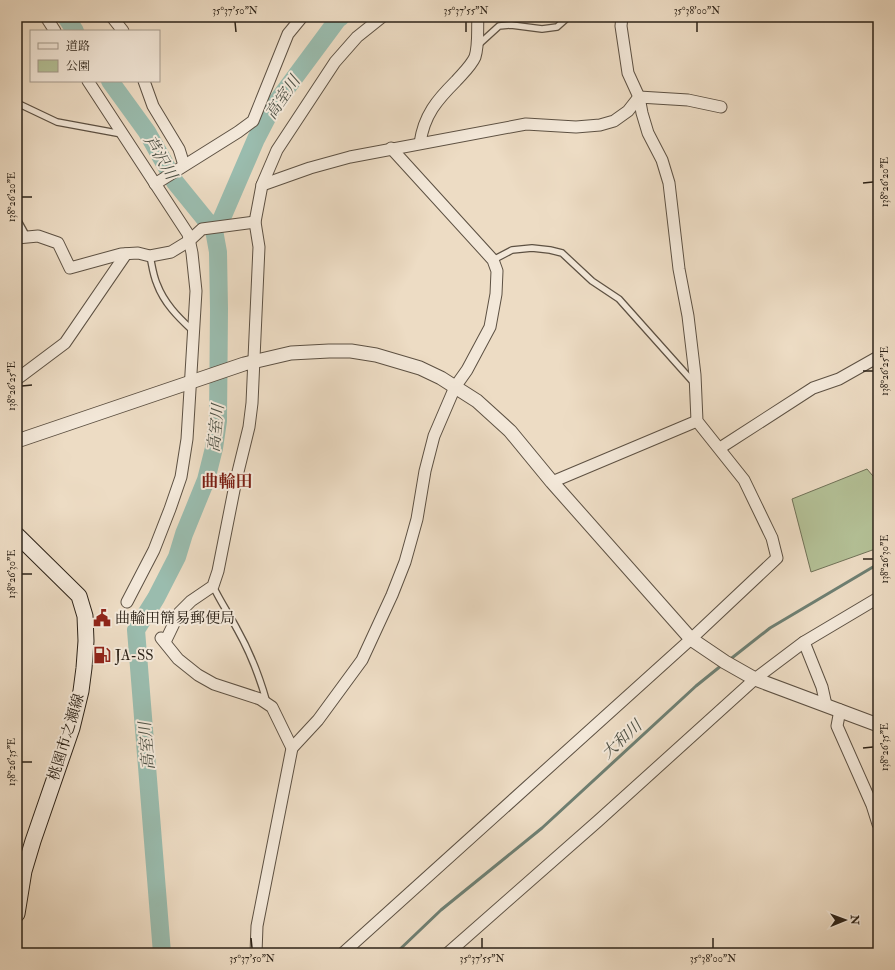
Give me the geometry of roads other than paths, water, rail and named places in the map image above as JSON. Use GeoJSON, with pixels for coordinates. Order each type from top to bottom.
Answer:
{"type":"FeatureCollection","features":[{"type":"Feature","properties":{"kind":"main road","name":"桃園市之瀬線"},"geometry":{"type":"LineString","coordinates":[[17,535],[79,596],[85,616],[86,641],[81,691],[72,728],[24,870],[17,914]]}},
{"type":"Feature","properties":{"kind":"street"},"geometry":{"type":"LineString","coordinates":[[46,17],[54,30]]}},
{"type":"Feature","properties":{"kind":"street"},"geometry":{"type":"LineString","coordinates":[[112,17],[122,30]]}},
{"type":"Feature","properties":{"kind":"street"},"geometry":{"type":"LineString","coordinates":[[158,182],[253,121],[288,34],[302,17]]}},
{"type":"Feature","properties":{"kind":"street"},"geometry":{"type":"LineString","coordinates":[[292,748],[272,707],[260,699],[214,684],[198,675],[178,659],[163,640],[179,613],[191,601],[213,586],[218,571],[236,480],[249,427],[252,403],[249,364],[259,247],[249,223],[262,185],[277,150],[335,62],[357,37],[382,17]]}},
{"type":"Feature","properties":{"kind":"street"},"geometry":{"type":"LineString","coordinates":[[420,143],[422,132],[428,116],[438,99],[468,68],[474,58],[477,46],[478,17]]}},
{"type":"Feature","properties":{"kind":"street"},"geometry":{"type":"LineString","coordinates":[[343,953],[695,641],[777,558],[772,538],[744,480],[697,421],[696,384],[688,316],[679,269],[669,183],[662,160],[648,133],[639,97],[628,73],[621,26],[622,17]]}},
{"type":"Feature","properties":{"kind":"street"},"geometry":{"type":"LineString","coordinates":[[89,82],[122,134],[158,182],[188,234],[192,253],[196,291],[193,382],[181,477],[154,550],[127,602]]}},
{"type":"Feature","properties":{"kind":"street"},"geometry":{"type":"LineString","coordinates":[[144,82],[153,106],[179,148],[182,167]]}},
{"type":"Feature","properties":{"kind":"street"},"geometry":{"type":"LineString","coordinates":[[262,185],[310,168],[350,157],[391,148],[526,124],[576,126],[600,125],[614,121],[628,111],[639,97]]}},
{"type":"Feature","properties":{"kind":"street"},"geometry":{"type":"LineString","coordinates":[[639,97],[688,100],[721,107]]}},
{"type":"Feature","properties":{"kind":"street"},"geometry":{"type":"LineString","coordinates":[[256,953],[257,926],[292,748],[318,720],[362,660],[392,595],[405,562],[417,519],[425,471],[434,436],[455,387],[467,370],[490,327],[496,294],[497,271],[493,260],[391,148]]}},
{"type":"Feature","properties":{"kind":"street"},"geometry":{"type":"LineString","coordinates":[[22,238],[38,236],[58,243],[70,268],[121,254],[138,253],[150,256],[171,252],[189,241],[202,229],[249,223]]}},
{"type":"Feature","properties":{"kind":"street"},"geometry":{"type":"LineString","coordinates":[[17,379],[66,343],[126,254]]}},
{"type":"Feature","properties":{"kind":"street"},"geometry":{"type":"LineString","coordinates":[[17,441],[249,364],[291,353],[351,351],[376,355],[420,368],[441,378],[477,402],[510,431],[552,482],[695,641],[725,662],[753,678],[878,725]]}},
{"type":"Feature","properties":{"kind":"street"},"geometry":{"type":"LineString","coordinates":[[720,448],[813,388],[839,379],[878,357]]}},
{"type":"Feature","properties":{"kind":"street"},"geometry":{"type":"LineString","coordinates":[[552,482],[697,421]]}},
{"type":"Feature","properties":{"kind":"street"},"geometry":{"type":"LineString","coordinates":[[448,953],[598,821],[753,678],[804,642],[876,601]]}},
{"type":"Feature","properties":{"kind":"street"},"geometry":{"type":"LineString","coordinates":[[804,642],[822,687],[826,705]]}},
{"type":"Feature","properties":{"kind":"street"},"geometry":{"type":"LineString","coordinates":[[840,710],[837,726],[872,805],[878,824]]}},
{"type":"Feature","properties":{"kind":"lane"},"geometry":{"type":"LineString","coordinates":[[477,46],[499,26],[510,25],[542,28],[557,27],[566,19]]}},
{"type":"Feature","properties":{"kind":"lane"},"geometry":{"type":"LineString","coordinates":[[17,103],[57,122],[122,134]]}},
{"type":"Feature","properties":{"kind":"lane"},"geometry":{"type":"LineString","coordinates":[[17,219],[22,238]]}},
{"type":"Feature","properties":{"kind":"lane"},"geometry":{"type":"LineString","coordinates":[[493,260],[512,250],[532,248],[562,253],[592,281],[619,299],[696,384]]}},
{"type":"Feature","properties":{"kind":"lane"},"geometry":{"type":"LineString","coordinates":[[150,256],[156,282],[162,297],[175,314],[194,331]]}},
{"type":"Feature","properties":{"kind":"lane"},"geometry":{"type":"LineString","coordinates":[[213,586],[219,600],[237,629],[262,683],[267,704]]}},
{"type":"Feature","properties":{"kind":"waterway","name":"芦沢川"},"geometry":{"type":"LineString","coordinates":[[66,17],[74,30]]}},
{"type":"Feature","properties":{"kind":"waterway","name":"高室川"},"geometry":{"type":"LineString","coordinates":[[162,953],[136,630],[156,598],[177,557],[184,534],[206,480],[214,448],[218,421],[219,309],[218,252],[214,230],[222,218],[256,139],[272,108],[341,17]]}},
{"type":"Feature","properties":{"kind":"waterway","name":"芦沢川"},"geometry":{"type":"LineString","coordinates":[[111,82],[147,132],[175,182],[214,230]]}},
{"type":"Feature","properties":{"kind":"waterway","name":"大和川"},"geometry":{"type":"LineString","coordinates":[[728,661],[770,628],[878,564]]}},
{"type":"Feature","properties":{"kind":"waterway","name":"大和川"},"geometry":{"type":"LineString","coordinates":[[396,953],[441,910],[542,828],[696,686],[722,665]]}},
{"type":"Feature","properties":{"kind":"place","name":"曲輪田簡易郵便局"},"geometry":{"type":"Point","coordinates":[102,618]}},
{"type":"Feature","properties":{"kind":"place","name":"JA-SS"},"geometry":{"type":"Point","coordinates":[102,655]}},
{"type":"Feature","properties":{"kind":"district","name":"曲輪田"},"geometry":{"type":"Point","coordinates":[227,481]}}]}
